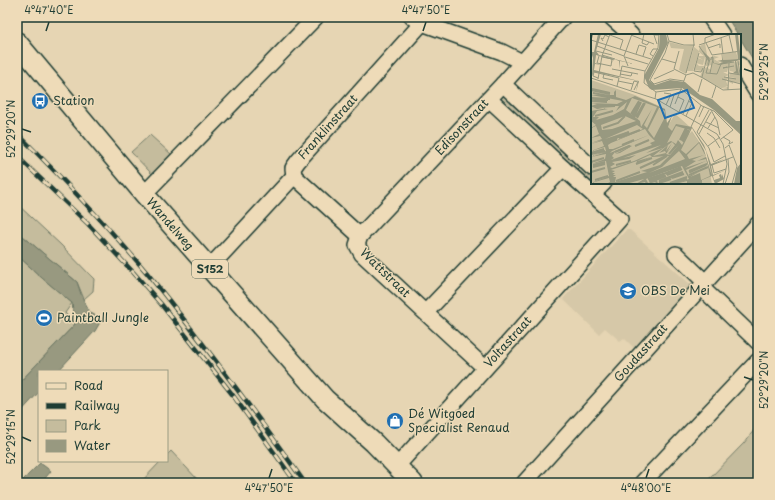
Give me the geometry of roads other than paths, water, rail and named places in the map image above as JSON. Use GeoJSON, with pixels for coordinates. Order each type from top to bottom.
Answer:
{"type":"FeatureCollection","features":[{"type":"Feature","properties":{"kind":"main road","name":"Wandelweg"},"geometry":{"type":"LineString","coordinates":[[18,42],[144,194],[208,268],[325,398],[374,443],[413,483]]}},
{"type":"Feature","properties":{"kind":"street"},"geometry":{"type":"LineString","coordinates":[[144,194],[316,17]]}},
{"type":"Feature","properties":{"kind":"street","name":"Edisonstraat"},"geometry":{"type":"LineString","coordinates":[[360,236],[503,84],[563,17]]}},
{"type":"Feature","properties":{"kind":"street"},"geometry":{"type":"LineString","coordinates":[[611,17],[629,34]]}},
{"type":"Feature","properties":{"kind":"street"},"geometry":{"type":"LineString","coordinates":[[710,17],[721,34]]}},
{"type":"Feature","properties":{"kind":"street"},"geometry":{"type":"LineString","coordinates":[[417,20],[502,52],[522,62]]}},
{"type":"Feature","properties":{"kind":"street","name":"Franklinstraat"},"geometry":{"type":"LineString","coordinates":[[208,268],[294,176],[293,168],[298,161],[417,20]]}},
{"type":"Feature","properties":{"kind":"street"},"geometry":{"type":"LineString","coordinates":[[741,67],[758,94]]}},
{"type":"Feature","properties":{"kind":"street"},"geometry":{"type":"LineString","coordinates":[[503,84],[591,167]]}},
{"type":"Feature","properties":{"kind":"street"},"geometry":{"type":"LineString","coordinates":[[489,99],[593,194],[603,184]]}},
{"type":"Feature","properties":{"kind":"street"},"geometry":{"type":"LineString","coordinates":[[426,312],[563,168]]}},
{"type":"Feature","properties":{"kind":"street","name":"Wattstraat"},"geometry":{"type":"LineString","coordinates":[[294,176],[360,236],[357,245],[362,254],[485,368]]}},
{"type":"Feature","properties":{"kind":"street","name":"Voltastraat"},"geometry":{"type":"LineString","coordinates":[[397,466],[620,219],[593,194]]}},
{"type":"Feature","properties":{"kind":"street","name":"Goudastraat"},"geometry":{"type":"LineString","coordinates":[[524,483],[758,224]]}},
{"type":"Feature","properties":{"kind":"street"},"geometry":{"type":"LineString","coordinates":[[676,254],[758,342]]}},
{"type":"Feature","properties":{"kind":"street"},"geometry":{"type":"LineString","coordinates":[[642,483],[758,361]]}},
{"type":"Feature","properties":{"kind":"water"},"geometry":{"type":"Polygon","coordinates":[[[727,17],[758,17],[758,68],[741,40],[741,34],[737,34],[727,17]]]}},
{"type":"Feature","properties":{"kind":"water"},"geometry":{"type":"Polygon","coordinates":[[[17,231],[77,282],[89,312],[102,319],[95,331],[59,370],[38,370],[38,393],[17,416],[17,385],[81,318],[73,310],[72,303],[17,255],[17,231]]]}},
{"type":"Feature","properties":{"kind":"water"},"geometry":{"type":"Polygon","coordinates":[[[40,463],[51,471],[41,483],[18,483],[23,480],[40,463]]]}},
{"type":"Feature","properties":{"kind":"railway"},"geometry":{"type":"LineString","coordinates":[[17,133],[84,202],[147,273],[228,376],[305,483]]}},
{"type":"Feature","properties":{"kind":"railway"},"geometry":{"type":"LineString","coordinates":[[17,156],[88,224],[161,304],[232,394],[296,483]]}},
{"type":"Feature","properties":{"kind":"place","name":"Station"},"geometry":{"type":"Point","coordinates":[40,101]}},
{"type":"Feature","properties":{"kind":"place","name":"OBS De Mei"},"geometry":{"type":"Point","coordinates":[628,291]}},
{"type":"Feature","properties":{"kind":"place","name":"Paintball Jungle"},"geometry":{"type":"Point","coordinates":[44,318]}},
{"type":"Feature","properties":{"kind":"place","name":"Dé Witgoed Specialist Renaud"},"geometry":{"type":"Point","coordinates":[395,421]}}]}
